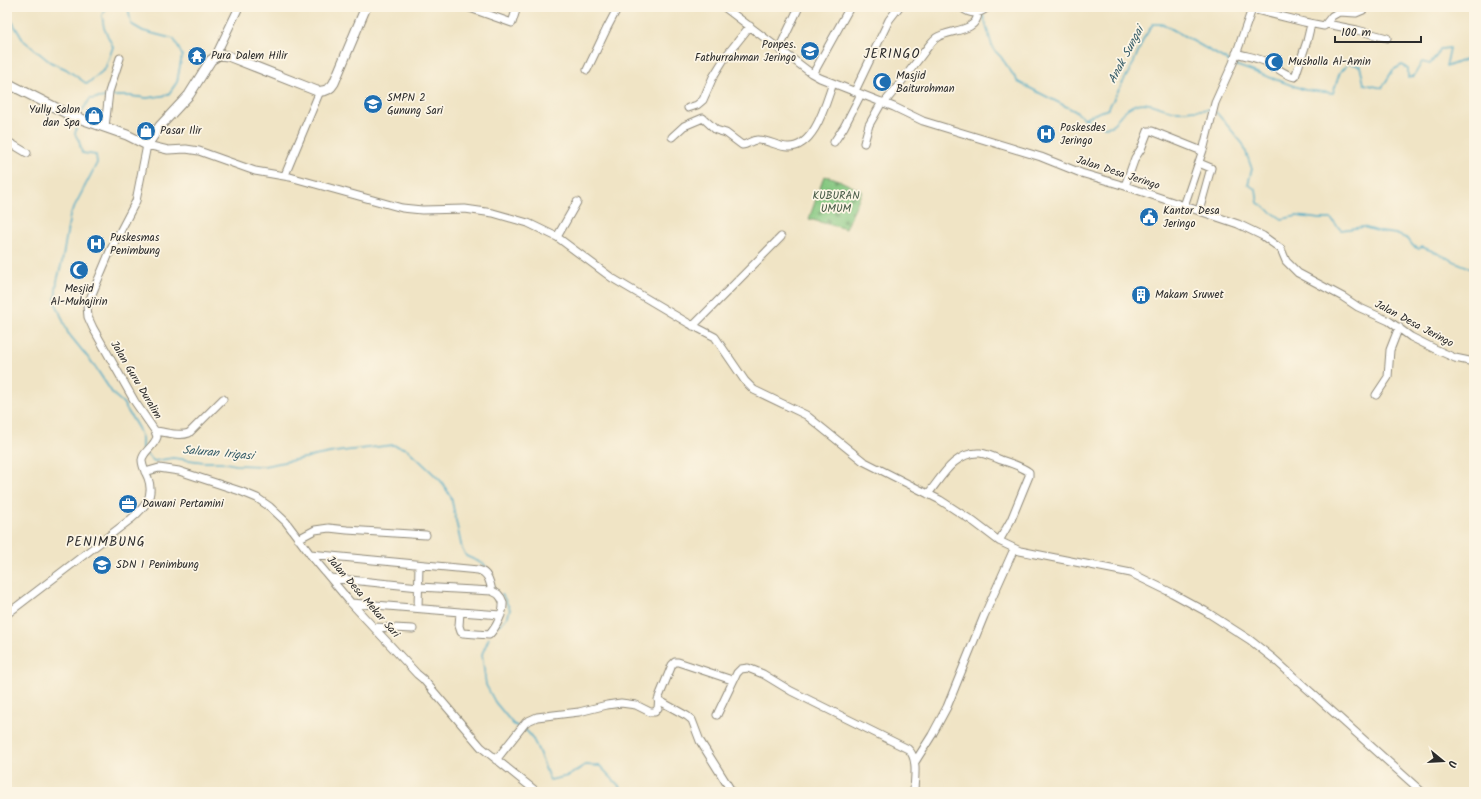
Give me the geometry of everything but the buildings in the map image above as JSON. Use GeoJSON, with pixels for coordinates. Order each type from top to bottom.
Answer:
{"type":"FeatureCollection","features":[{"type":"Feature","properties":{"kind":"street"},"geometry":{"type":"LineString","coordinates":[[145,143],[188,95],[215,57],[239,7]]}},
{"type":"Feature","properties":{"kind":"street"},"geometry":{"type":"LineString","coordinates":[[215,57],[221,55],[228,56],[320,91],[328,90],[334,83],[366,7]]}},
{"type":"Feature","properties":{"kind":"street"},"geometry":{"type":"LineString","coordinates":[[467,7],[512,23],[517,7]]}},
{"type":"Feature","properties":{"kind":"street"},"geometry":{"type":"LineString","coordinates":[[587,70],[618,7]]}},
{"type":"Feature","properties":{"kind":"street","name":"Jalan Desa Jeringo"},"geometry":{"type":"LineString","coordinates":[[724,7],[813,74],[923,121],[1041,157],[1072,170],[1126,186],[1238,224],[1263,236],[1280,249],[1286,261],[1298,273],[1344,297],[1358,307],[1398,327],[1411,337],[1445,354],[1474,362]]}},
{"type":"Feature","properties":{"kind":"street"},"geometry":{"type":"LineString","coordinates":[[779,49],[799,7]]}},
{"type":"Feature","properties":{"kind":"street"},"geometry":{"type":"LineString","coordinates":[[813,74],[850,7]]}},
{"type":"Feature","properties":{"kind":"street"},"geometry":{"type":"LineString","coordinates":[[834,142],[848,122],[858,93],[889,20],[899,7]]}},
{"type":"Feature","properties":{"kind":"street"},"geometry":{"type":"LineString","coordinates":[[961,7],[970,13],[978,14],[988,7]]}},
{"type":"Feature","properties":{"kind":"street"},"geometry":{"type":"LineString","coordinates":[[1327,24],[1332,16],[1339,12],[1356,13],[1363,10],[1364,7]]}},
{"type":"Feature","properties":{"kind":"street"},"geometry":{"type":"LineString","coordinates":[[1184,206],[1199,163],[1215,103],[1253,8],[1311,24],[1324,26],[1327,24],[1387,38]]}},
{"type":"Feature","properties":{"kind":"street"},"geometry":{"type":"LineString","coordinates":[[864,143],[869,126],[883,103],[902,82],[932,41],[944,34],[965,29],[977,21],[978,14]]}},
{"type":"Feature","properties":{"kind":"street"},"geometry":{"type":"LineString","coordinates":[[1236,53],[1263,60],[1295,77],[1311,24]]}},
{"type":"Feature","properties":{"kind":"street"},"geometry":{"type":"LineString","coordinates":[[688,108],[697,105],[703,100],[712,77],[726,56],[750,26]]}},
{"type":"Feature","properties":{"kind":"street"},"geometry":{"type":"LineString","coordinates":[[105,127],[109,92],[120,58]]}},
{"type":"Feature","properties":{"kind":"street"},"geometry":{"type":"LineString","coordinates":[[7,83],[70,115],[168,150],[182,148],[192,150],[227,160],[255,171],[285,176],[402,208],[422,210],[465,209],[502,215],[528,223],[557,237],[612,278],[693,326],[715,337],[745,381],[754,390],[789,405],[806,415],[863,461],[928,494],[963,514],[999,541],[1014,549],[1131,573],[1210,614],[1250,640],[1287,669],[1422,792]]}},
{"type":"Feature","properties":{"kind":"street"},"geometry":{"type":"LineString","coordinates":[[672,137],[684,126],[703,118],[716,130],[726,133],[742,145],[757,139],[782,146],[795,146],[807,137],[817,126],[833,83]]}},
{"type":"Feature","properties":{"kind":"street"},"geometry":{"type":"LineString","coordinates":[[285,176],[320,91]]}},
{"type":"Feature","properties":{"kind":"street"},"geometry":{"type":"LineString","coordinates":[[1126,186],[1135,158],[1141,149],[1148,131],[1152,131],[1202,151]]}},
{"type":"Feature","properties":{"kind":"street"},"geometry":{"type":"LineString","coordinates":[[7,141],[27,153]]}},
{"type":"Feature","properties":{"kind":"street","name":"Jalan Guru Duralim"},"geometry":{"type":"LineString","coordinates":[[7,614],[131,519],[144,507],[149,496],[149,485],[142,461],[146,452],[153,445],[156,438],[155,431],[105,351],[88,317],[87,309],[89,299],[102,269],[136,201],[145,162],[145,143]]}},
{"type":"Feature","properties":{"kind":"street"},"geometry":{"type":"LineString","coordinates":[[1199,163],[1211,168],[1200,211]]}},
{"type":"Feature","properties":{"kind":"street"},"geometry":{"type":"LineString","coordinates":[[557,237],[577,202]]}},
{"type":"Feature","properties":{"kind":"street"},"geometry":{"type":"LineString","coordinates":[[693,326],[781,238]]}},
{"type":"Feature","properties":{"kind":"street"},"geometry":{"type":"LineString","coordinates":[[1376,395],[1388,377],[1390,350],[1398,327]]}},
{"type":"Feature","properties":{"kind":"street"},"geometry":{"type":"LineString","coordinates":[[155,431],[181,435],[189,433],[223,399]]}},
{"type":"Feature","properties":{"kind":"street"},"geometry":{"type":"LineString","coordinates":[[928,494],[952,463],[969,454],[986,454],[1017,465],[1027,471],[1029,476],[1011,520],[999,541]]}},
{"type":"Feature","properties":{"kind":"street","name":"Jalan Desa Mekar Sari"},"geometry":{"type":"LineString","coordinates":[[145,472],[159,468],[179,471],[247,494],[270,507],[286,522],[310,554],[351,603],[417,674],[423,678],[480,747],[538,792]]}},
{"type":"Feature","properties":{"kind":"street"},"geometry":{"type":"LineString","coordinates":[[298,539],[314,530],[329,528],[426,535]]}},
{"type":"Feature","properties":{"kind":"street"},"geometry":{"type":"LineString","coordinates":[[915,762],[947,707],[984,616],[1014,549]]}},
{"type":"Feature","properties":{"kind":"street"},"geometry":{"type":"LineString","coordinates":[[310,554],[483,571],[486,574],[492,591]]}},
{"type":"Feature","properties":{"kind":"street"},"geometry":{"type":"LineString","coordinates":[[418,608],[419,565]]}},
{"type":"Feature","properties":{"kind":"street"},"geometry":{"type":"LineString","coordinates":[[331,578],[419,587],[492,591],[498,594],[503,604],[501,615],[489,635],[463,633],[460,630],[460,612]]}},
{"type":"Feature","properties":{"kind":"street"},"geometry":{"type":"LineString","coordinates":[[351,603],[501,615]]}},
{"type":"Feature","properties":{"kind":"street"},"geometry":{"type":"LineString","coordinates":[[374,627],[413,629]]}},
{"type":"Feature","properties":{"kind":"street"},"geometry":{"type":"LineString","coordinates":[[496,760],[526,722],[537,717],[579,712],[616,703],[631,704],[653,713],[658,709],[658,700],[672,664],[675,662],[732,680]]}},
{"type":"Feature","properties":{"kind":"street"},"geometry":{"type":"LineString","coordinates":[[717,715],[732,680],[738,671],[744,668],[749,668],[763,674],[791,691],[906,748],[912,753],[915,762],[914,792]]}},
{"type":"Feature","properties":{"kind":"street"},"geometry":{"type":"LineString","coordinates":[[658,700],[692,720],[700,741],[732,792]]}},
{"type":"Feature","properties":{"kind":"green space","name":"KUBURAN UMUM"},"geometry":{"type":"Polygon","coordinates":[[[824,176],[834,178],[862,191],[846,229],[809,219],[824,176]]]}},
{"type":"Feature","properties":{"kind":"waterway","name":"Saluran Irigasi"},"geometry":{"type":"LineString","coordinates":[[7,19],[10,18],[23,40],[50,62],[66,69],[87,84],[105,69],[113,47],[104,28],[102,15],[106,7]]}},
{"type":"Feature","properties":{"kind":"waterway","name":"Saluran Irigasi"},"geometry":{"type":"LineString","coordinates":[[110,96],[147,98],[168,95],[177,82],[182,55],[174,39],[143,31],[131,24],[128,7]]}},
{"type":"Feature","properties":{"kind":"waterway"},"geometry":{"type":"LineString","coordinates":[[983,15],[993,49],[1001,57],[1018,82],[1075,111],[1084,118],[1105,127],[1112,126],[1128,108],[1144,103],[1174,111],[1212,110]]}},
{"type":"Feature","properties":{"kind":"waterway","name":"Anak Sungai"},"geometry":{"type":"LineString","coordinates":[[1084,118],[1108,109],[1132,66],[1144,38],[1153,24],[1163,24],[1230,62]]}},
{"type":"Feature","properties":{"kind":"waterway","name":"Anak Sungai"},"geometry":{"type":"LineString","coordinates":[[1235,65],[1305,90],[1333,93],[1340,72],[1349,63],[1360,66],[1364,84],[1382,88],[1393,70],[1402,65],[1408,68],[1408,78],[1414,76],[1422,62],[1430,64],[1440,49],[1450,48],[1446,67],[1474,56]]}},
{"type":"Feature","properties":{"kind":"waterway","name":"Saluran Irigasi"},"geometry":{"type":"LineString","coordinates":[[80,114],[90,99],[106,97]]}},
{"type":"Feature","properties":{"kind":"waterway"},"geometry":{"type":"LineString","coordinates":[[1216,112],[1243,144],[1252,169],[1248,184],[1256,190],[1258,203],[1282,219],[1297,216],[1331,219],[1341,230],[1363,227],[1396,234],[1408,239],[1413,246],[1419,249],[1422,247],[1474,269]]}},
{"type":"Feature","properties":{"kind":"waterway","name":"Saluran Irigasi"},"geometry":{"type":"LineString","coordinates":[[78,122],[75,134],[79,141],[82,153],[96,155],[97,163],[70,215],[62,262],[57,281],[55,301],[68,333],[94,365],[113,394],[123,403],[138,428],[142,438],[143,451]]}},
{"type":"Feature","properties":{"kind":"waterway","name":"Saluran Irigasi"},"geometry":{"type":"LineString","coordinates":[[147,455],[154,461],[173,458],[204,462],[221,462],[236,465],[264,466],[335,452],[393,445],[407,449],[441,481],[451,497],[462,549],[466,556],[484,564],[489,573]]}},
{"type":"Feature","properties":{"kind":"waterway","name":"Saluran Irigasi"},"geometry":{"type":"LineString","coordinates":[[500,625],[508,616],[510,609],[502,594]]}},
{"type":"Feature","properties":{"kind":"waterway","name":"Saluran Irigasi"},"geometry":{"type":"LineString","coordinates":[[489,638],[482,654],[486,685],[495,702],[513,724],[519,727]]}},
{"type":"Feature","properties":{"kind":"waterway","name":"Saluran Irigasi"},"geometry":{"type":"LineString","coordinates":[[524,729],[536,745],[550,780],[568,776],[585,765],[600,766],[625,792]]}},
{"type":"Feature","properties":{"kind":"place","name":"Ponpes. Fathurrahman Jeringo"},"geometry":{"type":"Point","coordinates":[810,51]}},
{"type":"Feature","properties":{"kind":"place","name":"Pura Dalem Hilir"},"geometry":{"type":"Point","coordinates":[197,56]}},
{"type":"Feature","properties":{"kind":"place","name":"Musholla Al-Amin"},"geometry":{"type":"Point","coordinates":[1274,62]}},
{"type":"Feature","properties":{"kind":"place","name":"Masjid Baiturohman"},"geometry":{"type":"Point","coordinates":[882,82]}},
{"type":"Feature","properties":{"kind":"place","name":"SMPN 2 Gunung Sari"},"geometry":{"type":"Point","coordinates":[373,104]}},
{"type":"Feature","properties":{"kind":"place","name":"Yully Salon dan Spa"},"geometry":{"type":"Point","coordinates":[94,116]}},
{"type":"Feature","properties":{"kind":"place","name":"Pasar Ilir"},"geometry":{"type":"Point","coordinates":[146,131]}},
{"type":"Feature","properties":{"kind":"place","name":"Poskesdes Jeringo"},"geometry":{"type":"Point","coordinates":[1046,134]}},
{"type":"Feature","properties":{"kind":"place","name":"Kantor Desa Jeringo"},"geometry":{"type":"Point","coordinates":[1149,217]}},
{"type":"Feature","properties":{"kind":"place","name":"Puskesmas Penimbung"},"geometry":{"type":"Point","coordinates":[96,244]}},
{"type":"Feature","properties":{"kind":"place","name":"Mesjid Al-Muhajirin"},"geometry":{"type":"Point","coordinates":[79,270]}},
{"type":"Feature","properties":{"kind":"place","name":"Makam Sruwet"},"geometry":{"type":"Point","coordinates":[1141,295]}},
{"type":"Feature","properties":{"kind":"place","name":"Dawani Pertamini"},"geometry":{"type":"Point","coordinates":[128,504]}},
{"type":"Feature","properties":{"kind":"place","name":"SDN 1 Penimbung"},"geometry":{"type":"Point","coordinates":[102,565]}},
{"type":"Feature","properties":{"kind":"district","name":"JERINGO"},"geometry":{"type":"Point","coordinates":[892,54]}},
{"type":"Feature","properties":{"kind":"district","name":"PENIMBUNG"},"geometry":{"type":"Point","coordinates":[106,542]}}]}
